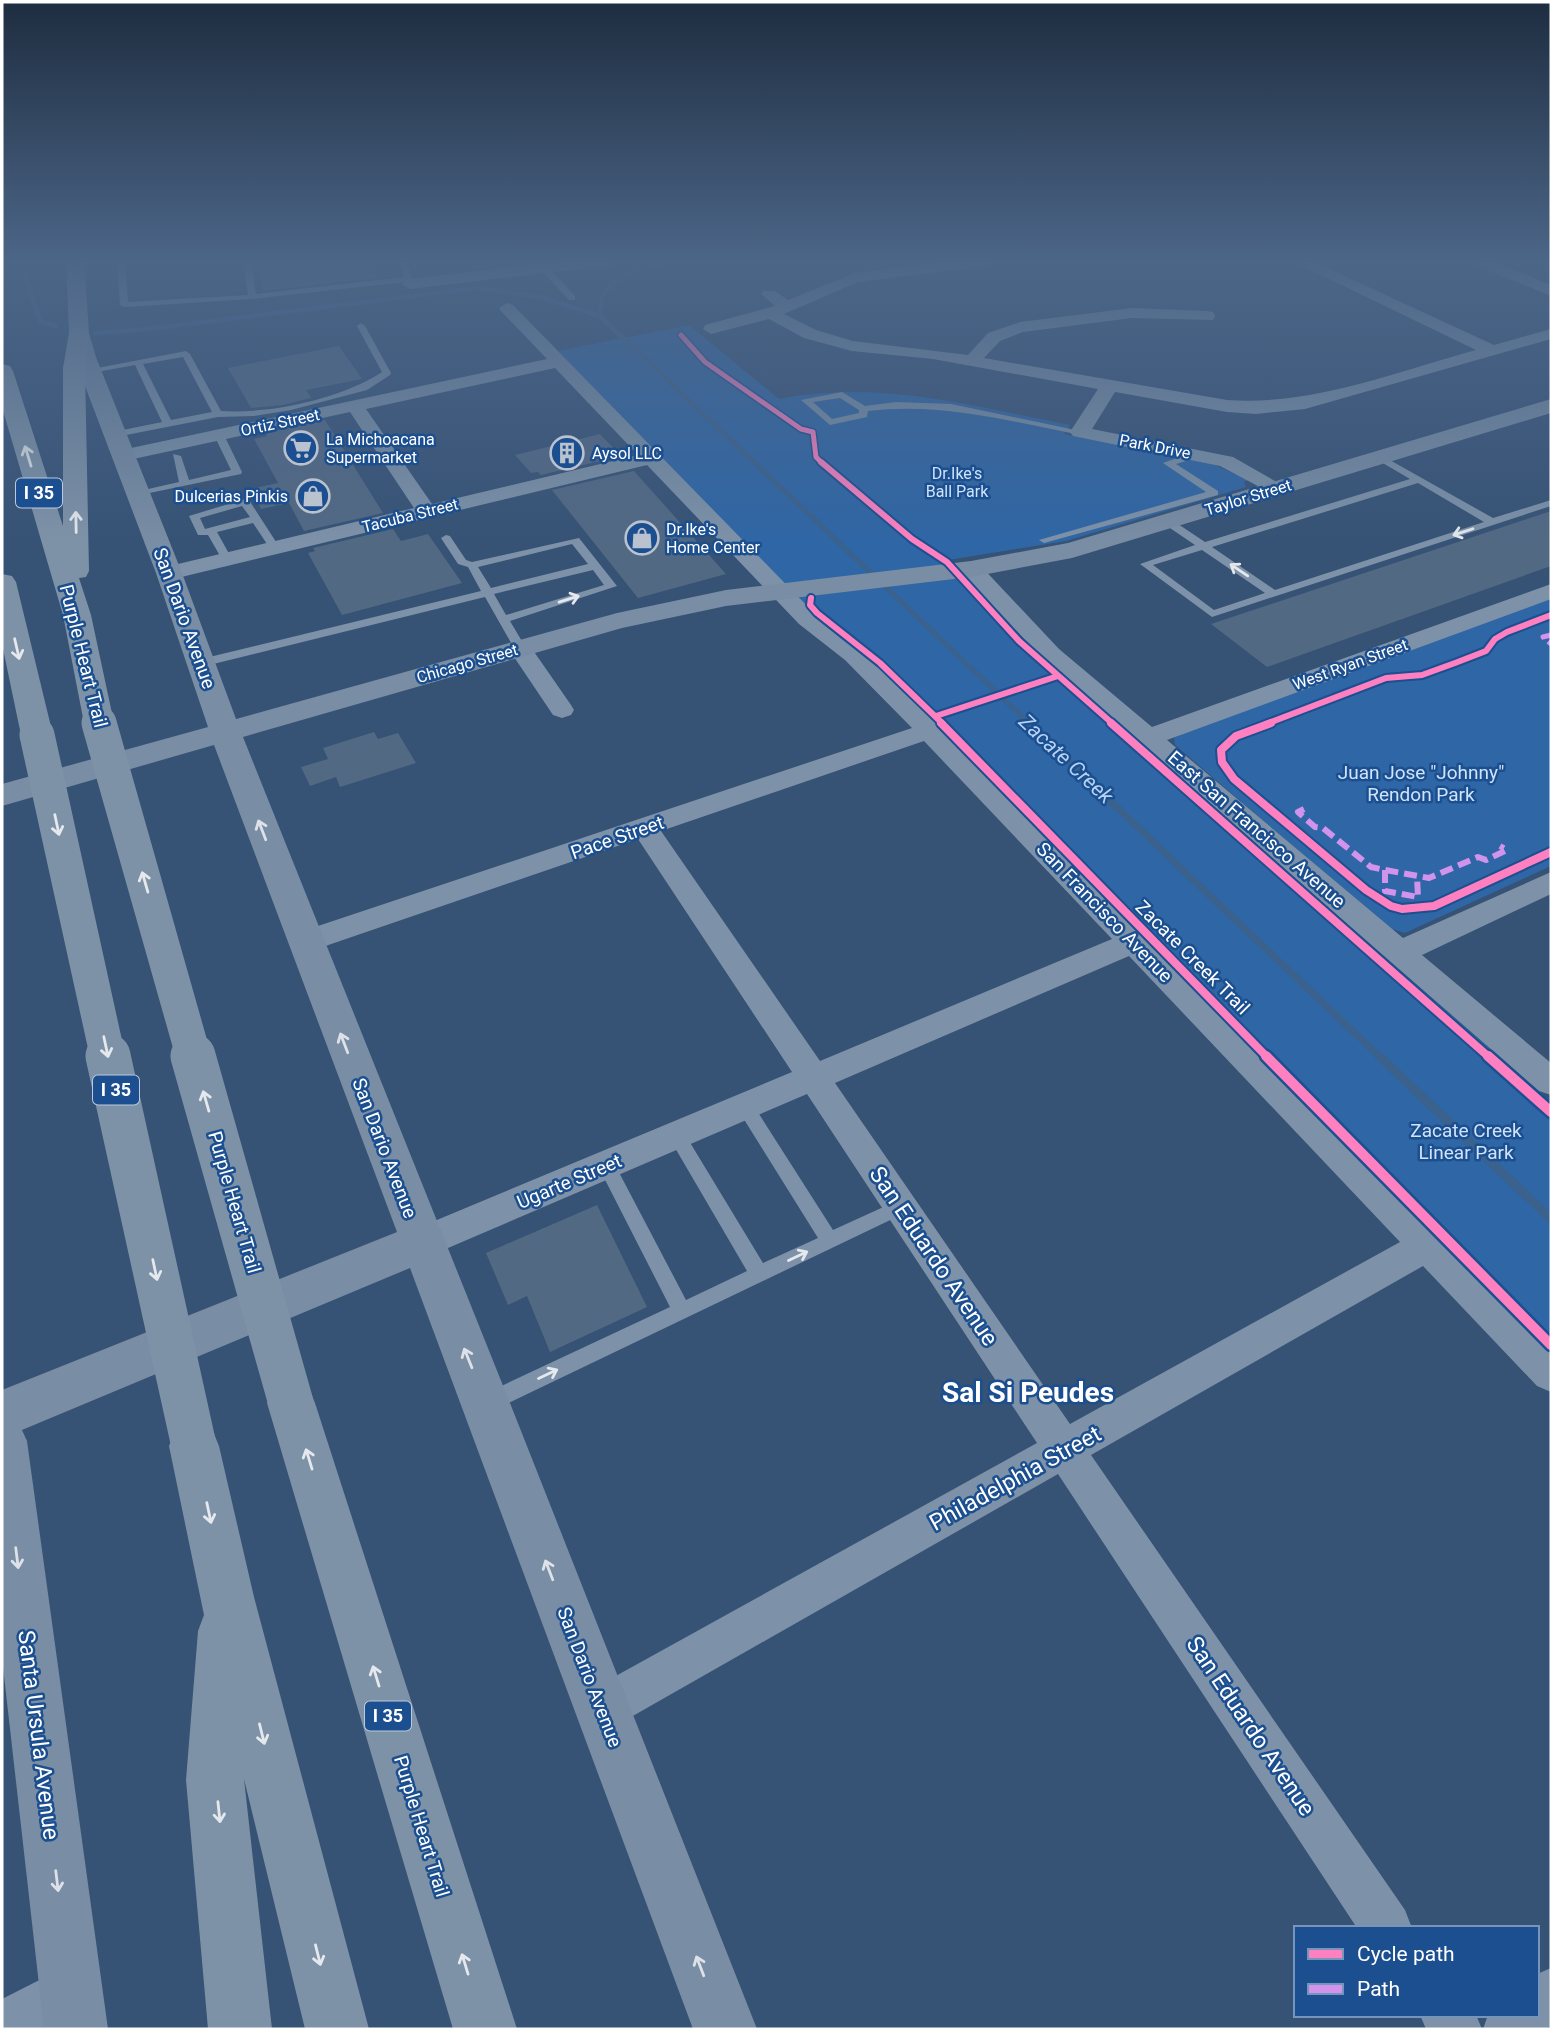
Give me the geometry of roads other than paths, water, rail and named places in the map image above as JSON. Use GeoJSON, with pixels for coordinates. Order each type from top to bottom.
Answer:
{"type":"FeatureCollection","features":[{"type":"Feature","properties":{"kind":"highway"},"geometry":{"type":"LineString","coordinates":[[76,355],[76,615]]}},
{"type":"Feature","properties":{"kind":"highway","name":"Purple Heart Trail"},"geometry":{"type":"LineString","coordinates":[[2,371],[76,615],[99,718],[291,1403],[485,2029]]}},
{"type":"Feature","properties":{"kind":"highway","name":"I 35"},"geometry":{"type":"LineString","coordinates":[[2,582],[227,1597],[337,2029]]}},
{"type":"Feature","properties":{"kind":"highway"},"geometry":{"type":"LineString","coordinates":[[227,1597],[215,1780],[240,2029]]}},
{"type":"Feature","properties":{"kind":"main road","name":"San Dario Avenue"},"geometry":{"type":"LineString","coordinates":[[86,355],[305,942],[486,1403],[725,2029]]}},
{"type":"Feature","properties":{"kind":"main road","name":"Taylor Street"},"geometry":{"type":"LineString","coordinates":[[941,571],[971,569],[1072,550],[1551,406]]}},
{"type":"Feature","properties":{"kind":"main road","name":"Chicago Street"},"geometry":{"type":"LineString","coordinates":[[2,795],[674,607],[941,571]]}},
{"type":"Feature","properties":{"kind":"main road","name":"Ugarte Street"},"geometry":{"type":"LineString","coordinates":[[2,1414],[421,1243]]}},
{"type":"Feature","properties":{"kind":"main road","name":"Santa Ursula Avenue"},"geometry":{"type":"LineString","coordinates":[[2,1441],[23,1695],[73,2009]]}},
{"type":"Feature","properties":{"kind":"street","name":"San Francisco Avenue"},"geometry":{"type":"LineString","coordinates":[[552,355],[650,458],[794,589],[807,619],[853,655],[929,731],[1551,1373]]}},
{"type":"Feature","properties":{"kind":"street"},"geometry":{"type":"LineString","coordinates":[[937,355],[1109,386],[1256,408],[1305,403],[1479,355]]}},
{"type":"Feature","properties":{"kind":"street"},"geometry":{"type":"LineString","coordinates":[[972,361],[978,355]]}},
{"type":"Feature","properties":{"kind":"street","name":"Ortiz Street"},"geometry":{"type":"LineString","coordinates":[[120,444],[219,435],[559,362]]}},
{"type":"Feature","properties":{"kind":"street"},"geometry":{"type":"LineString","coordinates":[[1080,432],[1109,386]]}},
{"type":"Feature","properties":{"kind":"street"},"geometry":{"type":"LineString","coordinates":[[355,406],[426,511]]}},
{"type":"Feature","properties":{"kind":"street","name":"Park Drive"},"geometry":{"type":"LineString","coordinates":[[1080,432],[1191,453],[1238,466],[1275,489]]}},
{"type":"Feature","properties":{"kind":"street","name":"Tacuba Street"},"geometry":{"type":"LineString","coordinates":[[169,573],[650,458]]}},
{"type":"Feature","properties":{"kind":"street","name":"East San Francisco Avenue"},"geometry":{"type":"LineString","coordinates":[[971,569],[1051,654],[1551,1082]]}},
{"type":"Feature","properties":{"kind":"street","name":"West Ryan Street"},"geometry":{"type":"LineString","coordinates":[[1150,737],[1551,591]]}},
{"type":"Feature","properties":{"kind":"street"},"geometry":{"type":"LineString","coordinates":[[520,648],[562,710]]}},
{"type":"Feature","properties":{"kind":"street","name":"Pace Street"},"geometry":{"type":"LineString","coordinates":[[305,942],[929,731]]}},
{"type":"Feature","properties":{"kind":"street","name":"San Eduardo Avenue"},"geometry":{"type":"LineString","coordinates":[[645,828],[1386,1926]]}},
{"type":"Feature","properties":{"kind":"street"},"geometry":{"type":"LineString","coordinates":[[1401,952],[1551,882]]}},
{"type":"Feature","properties":{"kind":"street","name":"Ugarte Street"},"geometry":{"type":"LineString","coordinates":[[421,1243],[1134,942]]}},
{"type":"Feature","properties":{"kind":"street","name":"Philadelphia Street"},"geometry":{"type":"LineString","coordinates":[[601,1709],[1065,1451],[1427,1245]]}},
{"type":"Feature","properties":{"kind":"street"},"geometry":{"type":"LineString","coordinates":[[2,2028],[73,2009]]}},
{"type":"Feature","properties":{"kind":"street"},"geometry":{"type":"LineString","coordinates":[[1509,2029],[1524,2017]]}},
{"type":"Feature","properties":{"kind":"lane"},"geometry":{"type":"LineString","coordinates":[[91,370],[181,355]]}},
{"type":"Feature","properties":{"kind":"lane"},"geometry":{"type":"LineString","coordinates":[[186,355],[218,414]]}},
{"type":"Feature","properties":{"kind":"lane"},"geometry":{"type":"LineString","coordinates":[[120,444],[168,424],[218,414],[234,416],[265,411],[364,388],[387,373],[377,355]]}},
{"type":"Feature","properties":{"kind":"lane"},"geometry":{"type":"LineString","coordinates":[[138,362],[168,424]]}},
{"type":"Feature","properties":{"kind":"lane"},"geometry":{"type":"LineString","coordinates":[[863,409],[864,415],[830,422],[806,400],[842,395],[863,409],[896,405],[951,407],[1080,432]]}},
{"type":"Feature","properties":{"kind":"lane"},"geometry":{"type":"LineString","coordinates":[[139,494],[237,472],[219,435]]}},
{"type":"Feature","properties":{"kind":"lane"},"geometry":{"type":"LineString","coordinates":[[1044,540],[1214,493],[1168,463],[1186,458],[1191,453]]}},
{"type":"Feature","properties":{"kind":"lane"},"geometry":{"type":"LineString","coordinates":[[176,456],[185,484]]}},
{"type":"Feature","properties":{"kind":"lane"},"geometry":{"type":"LineString","coordinates":[[1379,457],[1492,522]]}},
{"type":"Feature","properties":{"kind":"lane"},"geometry":{"type":"LineString","coordinates":[[1418,480],[1145,565],[1212,614],[1551,503]]}},
{"type":"Feature","properties":{"kind":"lane"},"geometry":{"type":"LineString","coordinates":[[257,519],[202,533],[194,516],[246,502],[257,519],[275,548]]}},
{"type":"Feature","properties":{"kind":"lane"},"geometry":{"type":"LineString","coordinates":[[1168,522],[1274,594]]}},
{"type":"Feature","properties":{"kind":"lane"},"geometry":{"type":"LineString","coordinates":[[211,531],[228,559]]}},
{"type":"Feature","properties":{"kind":"lane"},"geometry":{"type":"LineString","coordinates":[[446,538],[462,562],[472,565],[575,540],[611,586],[503,619]]}},
{"type":"Feature","properties":{"kind":"lane"},"geometry":{"type":"LineString","coordinates":[[472,565],[520,648]]}},
{"type":"Feature","properties":{"kind":"lane"},"geometry":{"type":"LineString","coordinates":[[201,663],[595,566]]}},
{"type":"Feature","properties":{"kind":"lane"},"geometry":{"type":"LineString","coordinates":[[746,1108],[830,1241]]}},
{"type":"Feature","properties":{"kind":"lane"},"geometry":{"type":"LineString","coordinates":[[677,1136],[760,1274]]}},
{"type":"Feature","properties":{"kind":"lane"},"geometry":{"type":"LineString","coordinates":[[607,1166],[682,1311]]}},
{"type":"Feature","properties":{"kind":"lane"},"geometry":{"type":"LineString","coordinates":[[486,1403],[901,1207]]}},
{"type":"Feature","properties":{"kind":"waterway","name":"Zacate Creek"},"geometry":{"type":"LineString","coordinates":[[641,355],[756,464]]}},
{"type":"Feature","properties":{"kind":"waterway","name":"Zacate Creek"},"geometry":{"type":"LineString","coordinates":[[754,462],[1030,724]]}},
{"type":"Feature","properties":{"kind":"waterway","name":"Zacate Creek"},"geometry":{"type":"LineString","coordinates":[[1028,723],[1381,1058]]}},
{"type":"Feature","properties":{"kind":"waterway","name":"Zacate Creek"},"geometry":{"type":"LineString","coordinates":[[1379,1056],[1551,1219]]}},
{"type":"Feature","properties":{"kind":"place","name":"La Michoacana Supermarket"},"geometry":{"type":"Point","coordinates":[301,448]}},
{"type":"Feature","properties":{"kind":"place","name":"Aysol LLC"},"geometry":{"type":"Point","coordinates":[567,453]}},
{"type":"Feature","properties":{"kind":"place","name":"Dulcerias Pinkis"},"geometry":{"type":"Point","coordinates":[313,496]}},
{"type":"Feature","properties":{"kind":"place","name":"Dr.Ike's Home Center"},"geometry":{"type":"Point","coordinates":[642,538]}},
{"type":"Feature","properties":{"kind":"district","name":"Sal Si Peudes"},"geometry":{"type":"Point","coordinates":[1028,1392]}},
{"type":"Feature","properties":{"kind":"park label","name":"Dr.Ike's Ball Park"},"geometry":{"type":"Point","coordinates":[957,482]}},
{"type":"Feature","properties":{"kind":"park label","name":"Juan Jose \"Johnny\" Rendon Park"},"geometry":{"type":"Point","coordinates":[1421,783]}},
{"type":"Feature","properties":{"kind":"park label","name":"Zacate Creek Linear Park"},"geometry":{"type":"Point","coordinates":[1466,1141]}}]}
